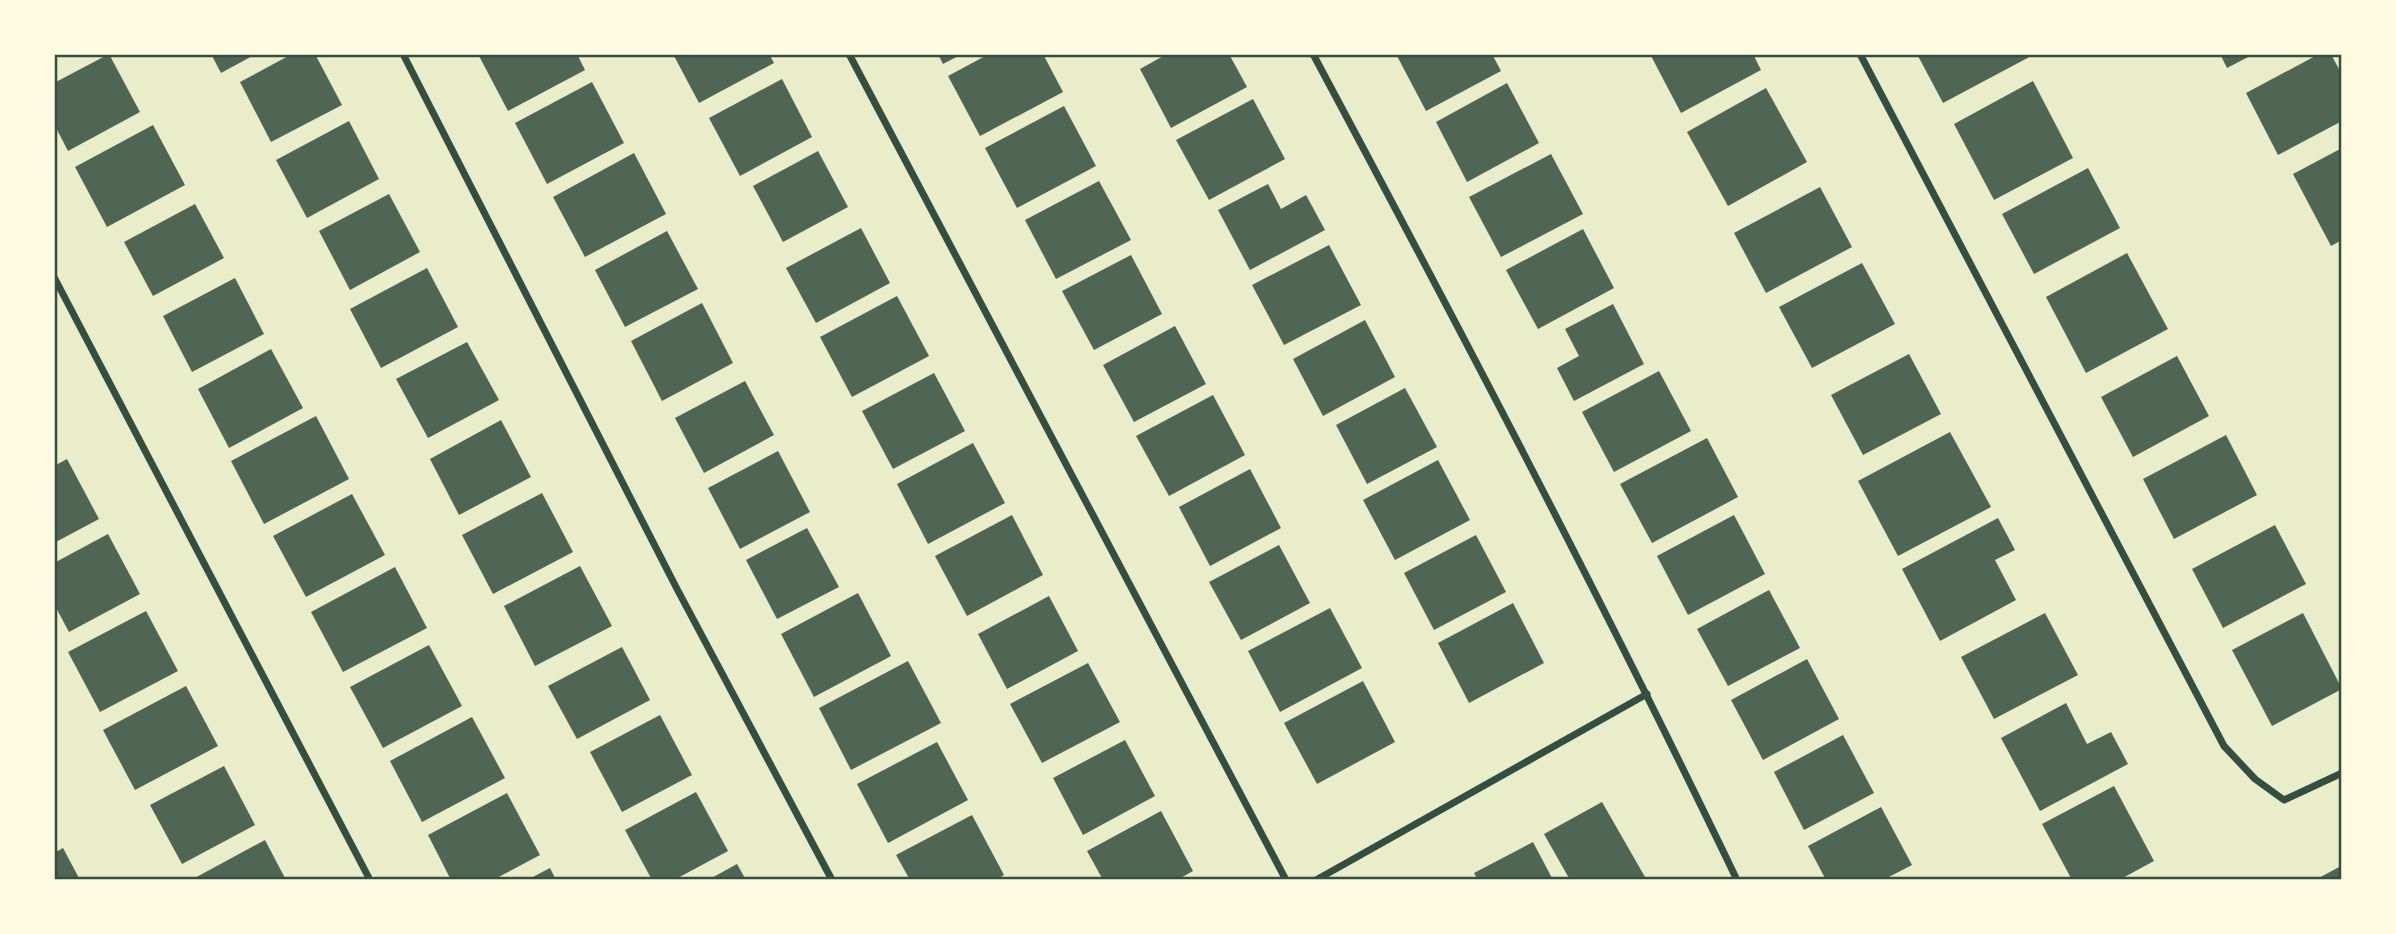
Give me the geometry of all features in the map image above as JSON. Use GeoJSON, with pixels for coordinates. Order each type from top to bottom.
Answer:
{"type":"FeatureCollection","features":[{"type":"Feature","properties":{"kind":"street"},"geometry":{"type":"LineString","coordinates":[[403,54],[676,587],[832,880]]}},
{"type":"Feature","properties":{"kind":"street"},"geometry":{"type":"LineString","coordinates":[[849,54],[1286,880]]}},
{"type":"Feature","properties":{"kind":"street"},"geometry":{"type":"LineString","coordinates":[[1313,54],[1447,303],[1647,694],[1737,880]]}},
{"type":"Feature","properties":{"kind":"street"},"geometry":{"type":"LineString","coordinates":[[1860,54],[2224,746],[2255,779],[2284,800],[2342,773]]}},
{"type":"Feature","properties":{"kind":"street"},"geometry":{"type":"LineString","coordinates":[[54,277],[370,880]]}},
{"type":"Feature","properties":{"kind":"street"},"geometry":{"type":"LineString","coordinates":[[1316,880],[1647,694]]}},
{"type":"Feature","properties":{"kind":"building"},"geometry":{"type":"Polygon","coordinates":[[[109,54],[140,112],[68,151],[54,124],[54,83],[109,54]]]}},
{"type":"Feature","properties":{"kind":"building"},"geometry":{"type":"Polygon","coordinates":[[[211,54],[256,54],[221,73],[211,54]]]}},
{"type":"Feature","properties":{"kind":"building"},"geometry":{"type":"Polygon","coordinates":[[[292,54],[315,54],[342,105],[271,142],[240,82],[292,54]]]}},
{"type":"Feature","properties":{"kind":"building"},"geometry":{"type":"Polygon","coordinates":[[[478,54],[577,54],[585,70],[508,111],[478,54]]]}},
{"type":"Feature","properties":{"kind":"building"},"geometry":{"type":"Polygon","coordinates":[[[673,54],[769,54],[774,63],[699,103],[673,54]]]}},
{"type":"Feature","properties":{"kind":"building"},"geometry":{"type":"Polygon","coordinates":[[[938,54],[962,54],[943,64],[938,54]]]}},
{"type":"Feature","properties":{"kind":"building"},"geometry":{"type":"Polygon","coordinates":[[[989,54],[1043,54],[1063,92],[980,136],[948,76],[989,54]]]}},
{"type":"Feature","properties":{"kind":"building"},"geometry":{"type":"Polygon","coordinates":[[[1167,54],[1229,54],[1247,87],[1171,128],[1140,69],[1167,54]]]}},
{"type":"Feature","properties":{"kind":"building"},"geometry":{"type":"Polygon","coordinates":[[[1396,54],[1492,54],[1501,71],[1426,111],[1396,54]]]}},
{"type":"Feature","properties":{"kind":"building"},"geometry":{"type":"Polygon","coordinates":[[[1650,54],[1753,54],[1761,70],[1681,113],[1650,54]]]}},
{"type":"Feature","properties":{"kind":"building"},"geometry":{"type":"Polygon","coordinates":[[[1917,54],[2035,54],[1943,103],[1917,54]]]}},
{"type":"Feature","properties":{"kind":"building"},"geometry":{"type":"Polygon","coordinates":[[[2220,54],[2254,54],[2227,68],[2220,54]]]}},
{"type":"Feature","properties":{"kind":"building"},"geometry":{"type":"Polygon","coordinates":[[[2319,54],[2331,54],[2342,75],[2342,121],[2278,155],[2246,93],[2319,54]]]}},
{"type":"Feature","properties":{"kind":"building"},"geometry":{"type":"Polygon","coordinates":[[[782,79],[812,137],[740,176],[709,118],[782,79]]]}},
{"type":"Feature","properties":{"kind":"building"},"geometry":{"type":"Polygon","coordinates":[[[2033,81],[2073,158],[1994,200],[1954,124],[2033,81]]]}},
{"type":"Feature","properties":{"kind":"building"},"geometry":{"type":"Polygon","coordinates":[[[592,82],[624,143],[547,184],[515,123],[592,82]]]}},
{"type":"Feature","properties":{"kind":"building"},"geometry":{"type":"Polygon","coordinates":[[[1507,83],[1539,143],[1467,182],[1436,122],[1507,83]]]}},
{"type":"Feature","properties":{"kind":"building"},"geometry":{"type":"Polygon","coordinates":[[[1766,88],[1807,162],[1728,206],[1687,132],[1766,88]]]}},
{"type":"Feature","properties":{"kind":"building"},"geometry":{"type":"Polygon","coordinates":[[[1253,99],[1285,159],[1209,200],[1176,140],[1253,99]]]}},
{"type":"Feature","properties":{"kind":"building"},"geometry":{"type":"Polygon","coordinates":[[[1064,106],[1096,166],[1017,208],[985,148],[1064,106]]]}},
{"type":"Feature","properties":{"kind":"building"},"geometry":{"type":"Polygon","coordinates":[[[349,121],[379,179],[307,218],[276,160],[349,121]]]}},
{"type":"Feature","properties":{"kind":"building"},"geometry":{"type":"Polygon","coordinates":[[[153,125],[185,185],[107,227],[75,167],[153,125]]]}},
{"type":"Feature","properties":{"kind":"building"},"geometry":{"type":"Polygon","coordinates":[[[2342,148],[2342,240],[2331,246],[2293,174],[2342,148]]]}},
{"type":"Feature","properties":{"kind":"building"},"geometry":{"type":"Polygon","coordinates":[[[818,151],[848,207],[783,242],[753,186],[818,151]]]}},
{"type":"Feature","properties":{"kind":"building"},"geometry":{"type":"Polygon","coordinates":[[[634,153],[666,214],[585,257],[553,197],[634,153]]]}},
{"type":"Feature","properties":{"kind":"building"},"geometry":{"type":"Polygon","coordinates":[[[1551,154],[1583,214],[1501,257],[1469,197],[1551,154]]]}},
{"type":"Feature","properties":{"kind":"building"},"geometry":{"type":"Polygon","coordinates":[[[2088,168],[2120,228],[2034,274],[2002,214],[2088,168]]]}},
{"type":"Feature","properties":{"kind":"building"},"geometry":{"type":"Polygon","coordinates":[[[1099,181],[1131,240],[1056,279],[1025,220],[1099,181]]]}},
{"type":"Feature","properties":{"kind":"building"},"geometry":{"type":"Polygon","coordinates":[[[1268,184],[1281,209],[1306,195],[1325,230],[1250,270],[1218,210],[1268,184]]]}},
{"type":"Feature","properties":{"kind":"building"},"geometry":{"type":"Polygon","coordinates":[[[1820,187],[1852,247],[1766,293],[1734,233],[1820,187]]]}},
{"type":"Feature","properties":{"kind":"building"},"geometry":{"type":"Polygon","coordinates":[[[389,194],[420,252],[350,290],[319,231],[389,194]]]}},
{"type":"Feature","properties":{"kind":"building"},"geometry":{"type":"Polygon","coordinates":[[[195,204],[224,258],[153,296],[124,242],[195,204]]]}},
{"type":"Feature","properties":{"kind":"building"},"geometry":{"type":"Polygon","coordinates":[[[861,228],[890,283],[816,323],[786,268],[861,228]]]}},
{"type":"Feature","properties":{"kind":"building"},"geometry":{"type":"Polygon","coordinates":[[[1583,229],[1614,288],[1538,329],[1506,270],[1583,229]]]}},
{"type":"Feature","properties":{"kind":"building"},"geometry":{"type":"Polygon","coordinates":[[[667,231],[698,289],[625,327],[595,270],[667,231]]]}},
{"type":"Feature","properties":{"kind":"building"},"geometry":{"type":"Polygon","coordinates":[[[1329,245],[1361,305],[1284,345],[1252,285],[1329,245]]]}},
{"type":"Feature","properties":{"kind":"building"},"geometry":{"type":"Polygon","coordinates":[[[2127,253],[2168,329],[2086,373],[2046,297],[2127,253]]]}},
{"type":"Feature","properties":{"kind":"building"},"geometry":{"type":"Polygon","coordinates":[[[1131,255],[1162,314],[1094,350],[1062,291],[1131,255]]]}},
{"type":"Feature","properties":{"kind":"building"},"geometry":{"type":"Polygon","coordinates":[[[1862,263],[1895,324],[1812,368],[1779,307],[1862,263]]]}},
{"type":"Feature","properties":{"kind":"building"},"geometry":{"type":"Polygon","coordinates":[[[427,268],[458,327],[381,368],[350,309],[427,268]]]}},
{"type":"Feature","properties":{"kind":"building"},"geometry":{"type":"Polygon","coordinates":[[[235,278],[264,334],[192,372],[163,316],[235,278]]]}},
{"type":"Feature","properties":{"kind":"building"},"geometry":{"type":"Polygon","coordinates":[[[897,296],[929,356],[852,397],[820,337],[897,296]]]}},
{"type":"Feature","properties":{"kind":"building"},"geometry":{"type":"Polygon","coordinates":[[[702,303],[733,363],[662,401],[631,341],[702,303]]]}},
{"type":"Feature","properties":{"kind":"building"},"geometry":{"type":"Polygon","coordinates":[[[1613,304],[1644,364],[1574,401],[1557,368],[1579,356],[1565,329],[1613,304]]]}},
{"type":"Feature","properties":{"kind":"building"},"geometry":{"type":"Polygon","coordinates":[[[1365,320],[1395,377],[1323,416],[1293,359],[1365,320]]]}},
{"type":"Feature","properties":{"kind":"building"},"geometry":{"type":"Polygon","coordinates":[[[1175,326],[1206,384],[1134,422],[1103,365],[1175,326]]]}},
{"type":"Feature","properties":{"kind":"building"},"geometry":{"type":"Polygon","coordinates":[[[467,342],[499,400],[428,438],[396,379],[467,342]]]}},
{"type":"Feature","properties":{"kind":"building"},"geometry":{"type":"Polygon","coordinates":[[[271,349],[303,408],[229,448],[198,389],[271,349]]]}},
{"type":"Feature","properties":{"kind":"building"},"geometry":{"type":"Polygon","coordinates":[[[1909,354],[1941,414],[1863,455],[1831,395],[1909,354]]]}},
{"type":"Feature","properties":{"kind":"building"},"geometry":{"type":"Polygon","coordinates":[[[2177,356],[2209,416],[2133,457],[2101,397],[2177,356]]]}},
{"type":"Feature","properties":{"kind":"building"},"geometry":{"type":"Polygon","coordinates":[[[1659,371],[1691,431],[1614,472],[1582,412],[1659,371]]]}},
{"type":"Feature","properties":{"kind":"building"},"geometry":{"type":"Polygon","coordinates":[[[934,373],[965,431],[893,469],[862,411],[934,373]]]}},
{"type":"Feature","properties":{"kind":"building"},"geometry":{"type":"Polygon","coordinates":[[[745,381],[774,435],[704,473],[675,418],[745,381]]]}},
{"type":"Feature","properties":{"kind":"building"},"geometry":{"type":"Polygon","coordinates":[[[1405,388],[1437,447],[1367,484],[1336,425],[1405,388]]]}},
{"type":"Feature","properties":{"kind":"building"},"geometry":{"type":"Polygon","coordinates":[[[1213,395],[1245,455],[1169,496],[1136,436],[1213,395]]]}},
{"type":"Feature","properties":{"kind":"building"},"geometry":{"type":"Polygon","coordinates":[[[316,416],[349,479],[264,524],[231,461],[316,416]]]}},
{"type":"Feature","properties":{"kind":"building"},"geometry":{"type":"Polygon","coordinates":[[[501,420],[531,477],[459,515],[430,459],[501,420]]]}},
{"type":"Feature","properties":{"kind":"building"},"geometry":{"type":"Polygon","coordinates":[[[1950,432],[1991,507],[1898,556],[1858,481],[1950,432]]]}},
{"type":"Feature","properties":{"kind":"building"},"geometry":{"type":"Polygon","coordinates":[[[2226,435],[2257,495],[2174,539],[2143,479],[2226,435]]]}},
{"type":"Feature","properties":{"kind":"building"},"geometry":{"type":"Polygon","coordinates":[[[1707,438],[1738,497],[1652,543],[1620,484],[1707,438]]]}},
{"type":"Feature","properties":{"kind":"building"},"geometry":{"type":"Polygon","coordinates":[[[973,443],[1005,503],[928,544],[897,484],[973,443]]]}},
{"type":"Feature","properties":{"kind":"building"},"geometry":{"type":"Polygon","coordinates":[[[778,451],[810,512],[740,549],[708,488],[778,451]]]}},
{"type":"Feature","properties":{"kind":"building"},"geometry":{"type":"Polygon","coordinates":[[[67,459],[99,519],[54,543],[54,466],[67,459]]]}},
{"type":"Feature","properties":{"kind":"building"},"geometry":{"type":"Polygon","coordinates":[[[1438,460],[1470,520],[1395,560],[1363,500],[1438,460]]]}},
{"type":"Feature","properties":{"kind":"building"},"geometry":{"type":"Polygon","coordinates":[[[1250,469],[1281,528],[1210,566],[1179,507],[1250,469]]]}},
{"type":"Feature","properties":{"kind":"building"},"geometry":{"type":"Polygon","coordinates":[[[542,493],[573,552],[493,594],[462,535],[542,493]]]}},
{"type":"Feature","properties":{"kind":"building"},"geometry":{"type":"Polygon","coordinates":[[[352,494],[385,555],[306,597],[273,536],[352,494]]]}},
{"type":"Feature","properties":{"kind":"building"},"geometry":{"type":"Polygon","coordinates":[[[1012,515],[1043,575],[967,616],[935,556],[1012,515]]]}},
{"type":"Feature","properties":{"kind":"building"},"geometry":{"type":"Polygon","coordinates":[[[1734,515],[1765,574],[1688,615],[1657,556],[1734,515]]]}},
{"type":"Feature","properties":{"kind":"building"},"geometry":{"type":"Polygon","coordinates":[[[1998,518],[2015,550],[1995,560],[2016,600],[1940,641],[1902,569],[1998,518]]]}},
{"type":"Feature","properties":{"kind":"building"},"geometry":{"type":"Polygon","coordinates":[[[2275,525],[2306,584],[2223,628],[2192,569],[2275,525]]]}},
{"type":"Feature","properties":{"kind":"building"},"geometry":{"type":"Polygon","coordinates":[[[807,528],[839,587],[777,619],[746,560],[807,528]]]}},
{"type":"Feature","properties":{"kind":"building"},"geometry":{"type":"Polygon","coordinates":[[[108,534],[140,594],[69,632],[54,604],[54,563],[108,534]]]}},
{"type":"Feature","properties":{"kind":"building"},"geometry":{"type":"Polygon","coordinates":[[[1476,535],[1506,592],[1434,630],[1404,573],[1476,535]]]}},
{"type":"Feature","properties":{"kind":"building"},"geometry":{"type":"Polygon","coordinates":[[[1279,545],[1310,603],[1241,640],[1209,582],[1279,545]]]}},
{"type":"Feature","properties":{"kind":"building"},"geometry":{"type":"Polygon","coordinates":[[[580,566],[612,626],[535,666],[504,606],[580,566]]]}},
{"type":"Feature","properties":{"kind":"building"},"geometry":{"type":"Polygon","coordinates":[[[395,567],[427,628],[343,672],[311,612],[395,567]]]}},
{"type":"Feature","properties":{"kind":"building"},"geometry":{"type":"Polygon","coordinates":[[[1769,590],[1800,648],[1728,686],[1697,629],[1769,590]]]}},
{"type":"Feature","properties":{"kind":"building"},"geometry":{"type":"Polygon","coordinates":[[[858,593],[891,656],[814,697],[781,634],[858,593]]]}},
{"type":"Feature","properties":{"kind":"building"},"geometry":{"type":"Polygon","coordinates":[[[1049,596],[1078,651],[1007,689],[978,634],[1049,596]]]}},
{"type":"Feature","properties":{"kind":"building"},"geometry":{"type":"Polygon","coordinates":[[[1513,603],[1544,663],[1469,703],[1438,643],[1513,603]]]}},
{"type":"Feature","properties":{"kind":"building"},"geometry":{"type":"Polygon","coordinates":[[[1330,608],[1362,668],[1280,712],[1248,651],[1330,608]]]}},
{"type":"Feature","properties":{"kind":"building"},"geometry":{"type":"Polygon","coordinates":[[[146,611],[178,671],[100,712],[68,652],[146,611]]]}},
{"type":"Feature","properties":{"kind":"building"},"geometry":{"type":"Polygon","coordinates":[[[2045,613],[2078,675],[1994,719],[1961,657],[2045,613]]]}},
{"type":"Feature","properties":{"kind":"building"},"geometry":{"type":"Polygon","coordinates":[[[2303,613],[2342,689],[2272,726],[2232,650],[2303,613]]]}},
{"type":"Feature","properties":{"kind":"building"},"geometry":{"type":"Polygon","coordinates":[[[429,645],[462,706],[383,748],[350,687],[429,645]]]}},
{"type":"Feature","properties":{"kind":"building"},"geometry":{"type":"Polygon","coordinates":[[[622,647],[650,700],[577,739],[548,686],[622,647]]]}},
{"type":"Feature","properties":{"kind":"building"},"geometry":{"type":"Polygon","coordinates":[[[1807,659],[1839,719],[1763,760],[1731,700],[1807,659]]]}},
{"type":"Feature","properties":{"kind":"building"},"geometry":{"type":"Polygon","coordinates":[[[908,661],[941,723],[851,770],[819,708],[908,661]]]}},
{"type":"Feature","properties":{"kind":"building"},"geometry":{"type":"Polygon","coordinates":[[[1088,663],[1120,722],[1042,763],[1010,704],[1088,663]]]}},
{"type":"Feature","properties":{"kind":"building"},"geometry":{"type":"Polygon","coordinates":[[[1363,681],[1395,742],[1317,784],[1284,723],[1363,681]]]}},
{"type":"Feature","properties":{"kind":"building"},"geometry":{"type":"Polygon","coordinates":[[[186,686],[218,746],[135,790],[103,730],[186,686]]]}},
{"type":"Feature","properties":{"kind":"building"},"geometry":{"type":"Polygon","coordinates":[[[2066,703],[2087,744],[2111,732],[2128,764],[2040,811],[2001,738],[2066,703]]]}},
{"type":"Feature","properties":{"kind":"building"},"geometry":{"type":"Polygon","coordinates":[[[660,715],[692,775],[622,812],[590,752],[660,715]]]}},
{"type":"Feature","properties":{"kind":"building"},"geometry":{"type":"Polygon","coordinates":[[[472,717],[505,778],[422,822],[390,761],[472,717]]]}},
{"type":"Feature","properties":{"kind":"building"},"geometry":{"type":"Polygon","coordinates":[[[1843,735],[1874,793],[1804,830],[1774,772],[1843,735]]]}},
{"type":"Feature","properties":{"kind":"building"},"geometry":{"type":"Polygon","coordinates":[[[1125,740],[1155,796],[1083,835],[1053,778],[1125,740]]]}},
{"type":"Feature","properties":{"kind":"building"},"geometry":{"type":"Polygon","coordinates":[[[937,742],[968,800],[888,843],[857,784],[937,742]]]}},
{"type":"Feature","properties":{"kind":"building"},"geometry":{"type":"Polygon","coordinates":[[[224,766],[255,825],[182,864],[150,805],[224,766]]]}},
{"type":"Feature","properties":{"kind":"building"},"geometry":{"type":"Polygon","coordinates":[[[2114,786],[2154,861],[2119,880],[2072,880],[2042,824],[2114,786]]]}},
{"type":"Feature","properties":{"kind":"building"},"geometry":{"type":"Polygon","coordinates":[[[696,792],[728,851],[674,880],[652,880],[625,830],[696,792]]]}},
{"type":"Feature","properties":{"kind":"building"},"geometry":{"type":"Polygon","coordinates":[[[507,793],[540,855],[493,880],[451,880],[428,835],[507,793]]]}},
{"type":"Feature","properties":{"kind":"building"},"geometry":{"type":"Polygon","coordinates":[[[1602,802],[1645,877],[1640,880],[1570,880],[1544,834],[1602,802]]]}},
{"type":"Feature","properties":{"kind":"building"},"geometry":{"type":"Polygon","coordinates":[[[1881,807],[1912,865],[1883,880],[1826,880],[1808,846],[1881,807]]]}},
{"type":"Feature","properties":{"kind":"building"},"geometry":{"type":"Polygon","coordinates":[[[1161,811],[1193,871],[1177,880],[1103,880],[1087,851],[1161,811]]]}},
{"type":"Feature","properties":{"kind":"building"},"geometry":{"type":"Polygon","coordinates":[[[972,815],[1004,875],[996,880],[910,880],[896,855],[972,815]]]}},
{"type":"Feature","properties":{"kind":"building"},"geometry":{"type":"Polygon","coordinates":[[[265,840],[286,880],[191,880],[265,840]]]}},
{"type":"Feature","properties":{"kind":"building"},"geometry":{"type":"Polygon","coordinates":[[[1533,842],[1553,880],[1478,880],[1474,873],[1533,842]]]}},
{"type":"Feature","properties":{"kind":"building"},"geometry":{"type":"Polygon","coordinates":[[[63,848],[80,880],[54,880],[54,853],[63,848]]]}},
{"type":"Feature","properties":{"kind":"building"},"geometry":{"type":"Polygon","coordinates":[[[737,864],[746,880],[708,880],[737,864]]]}},
{"type":"Feature","properties":{"kind":"building"},"geometry":{"type":"Polygon","coordinates":[[[2341,866],[2342,880],[2315,880],[2341,866]]]}},
{"type":"Feature","properties":{"kind":"building"},"geometry":{"type":"Polygon","coordinates":[[[550,868],[556,880],[527,880],[550,868]]]}}]}
